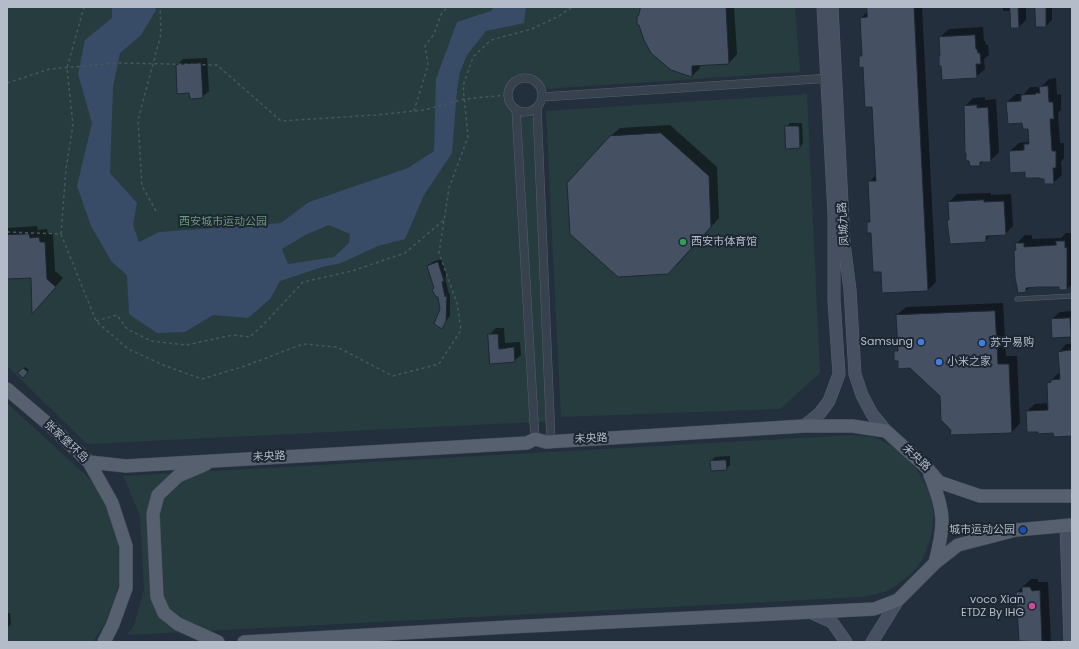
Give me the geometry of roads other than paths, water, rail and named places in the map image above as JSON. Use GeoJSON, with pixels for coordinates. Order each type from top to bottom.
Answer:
{"type":"FeatureCollection","features":[{"type":"Feature","properties":{"kind":"main road","name":"张家堡环岛"},"geometry":{"type":"LineString","coordinates":[[7,389],[54,429],[89,462],[112,503],[126,546],[126,588],[113,624],[104,642]]}},
{"type":"Feature","properties":{"kind":"main road","name":"未央路"},"geometry":{"type":"LineString","coordinates":[[89,462],[126,466],[527,443],[535,439],[551,442],[804,426],[852,426],[886,431],[939,482],[980,496],[1072,496]]}},
{"type":"Feature","properties":{"kind":"main road"},"geometry":{"type":"LineString","coordinates":[[217,460],[178,476],[158,494],[153,514],[157,596],[164,613],[178,624],[218,642]]}},
{"type":"Feature","properties":{"kind":"main road"},"geometry":{"type":"LineString","coordinates":[[926,468],[937,493],[942,510],[943,528],[935,563]]}},
{"type":"Feature","properties":{"kind":"main road"},"geometry":{"type":"LineString","coordinates":[[244,642],[874,609],[898,600],[935,563],[958,545],[1016,530],[1069,525]]}},
{"type":"Feature","properties":{"kind":"street","name":"凤城九路"},"geometry":{"type":"LineString","coordinates":[[823,7],[831,78],[856,374],[862,395],[872,414],[886,431]]}},
{"type":"Feature","properties":{"kind":"street","name":"凤城九路"},"geometry":{"type":"LineString","coordinates":[[804,426],[820,413],[829,401],[838,374],[834,300],[831,78],[832,7]]}},
{"type":"Feature","properties":{"kind":"street"},"geometry":{"type":"LineString","coordinates":[[537,107],[526,112],[521,112],[516,109],[509,101],[508,95],[511,84],[520,78],[531,78],[540,86],[542,97],[537,107],[551,442]]}},
{"type":"Feature","properties":{"kind":"street"},"geometry":{"type":"LineString","coordinates":[[542,97],[831,78]]}},
{"type":"Feature","properties":{"kind":"street"},"geometry":{"type":"LineString","coordinates":[[516,109],[535,439]]}},
{"type":"Feature","properties":{"kind":"street"},"geometry":{"type":"LineString","coordinates":[[1069,525],[1070,642]]}},
{"type":"Feature","properties":{"kind":"street"},"geometry":{"type":"LineString","coordinates":[[872,642],[898,600]]}},
{"type":"Feature","properties":{"kind":"street"},"geometry":{"type":"LineString","coordinates":[[810,612],[832,622],[846,642]]}},
{"type":"Feature","properties":{"kind":"lane"},"geometry":{"type":"LineString","coordinates":[[1017,299],[1072,296]]}},
{"type":"Feature","properties":{"kind":"water"},"geometry":{"type":"Polygon","coordinates":[[[112,7],[155,7],[156,10],[141,35],[120,53],[113,87],[110,173],[137,203],[133,225],[139,242],[159,232],[281,223],[309,202],[408,168],[434,151],[436,79],[457,22],[491,11],[494,7],[526,7],[524,23],[486,31],[467,55],[460,72],[457,90],[452,153],[424,195],[405,239],[378,246],[341,263],[322,267],[280,281],[270,299],[248,318],[213,315],[185,332],[157,333],[129,314],[127,275],[112,262],[91,226],[77,186],[92,123],[78,74],[85,40],[112,18],[112,7]],[[329,225],[305,235],[282,249],[288,264],[334,257],[349,243],[350,234],[329,225]]]}},
{"type":"Feature","properties":{"kind":"place","name":"西安市体育馆"},"geometry":{"type":"Point","coordinates":[683,242]}},
{"type":"Feature","properties":{"kind":"place","name":"Samsung"},"geometry":{"type":"Point","coordinates":[921,342]}},
{"type":"Feature","properties":{"kind":"place","name":"苏宁易购"},"geometry":{"type":"Point","coordinates":[982,343]}},
{"type":"Feature","properties":{"kind":"place","name":"小米之家"},"geometry":{"type":"Point","coordinates":[939,362]}},
{"type":"Feature","properties":{"kind":"place","name":"城市运动公园"},"geometry":{"type":"Point","coordinates":[1023,530]}},
{"type":"Feature","properties":{"kind":"place","name":"voco Xian ETDZ By IHG"},"geometry":{"type":"Point","coordinates":[1032,606]}},
{"type":"Feature","properties":{"kind":"park label","name":"西安城市运动公园"},"geometry":{"type":"Point","coordinates":[223,222]}}]}
